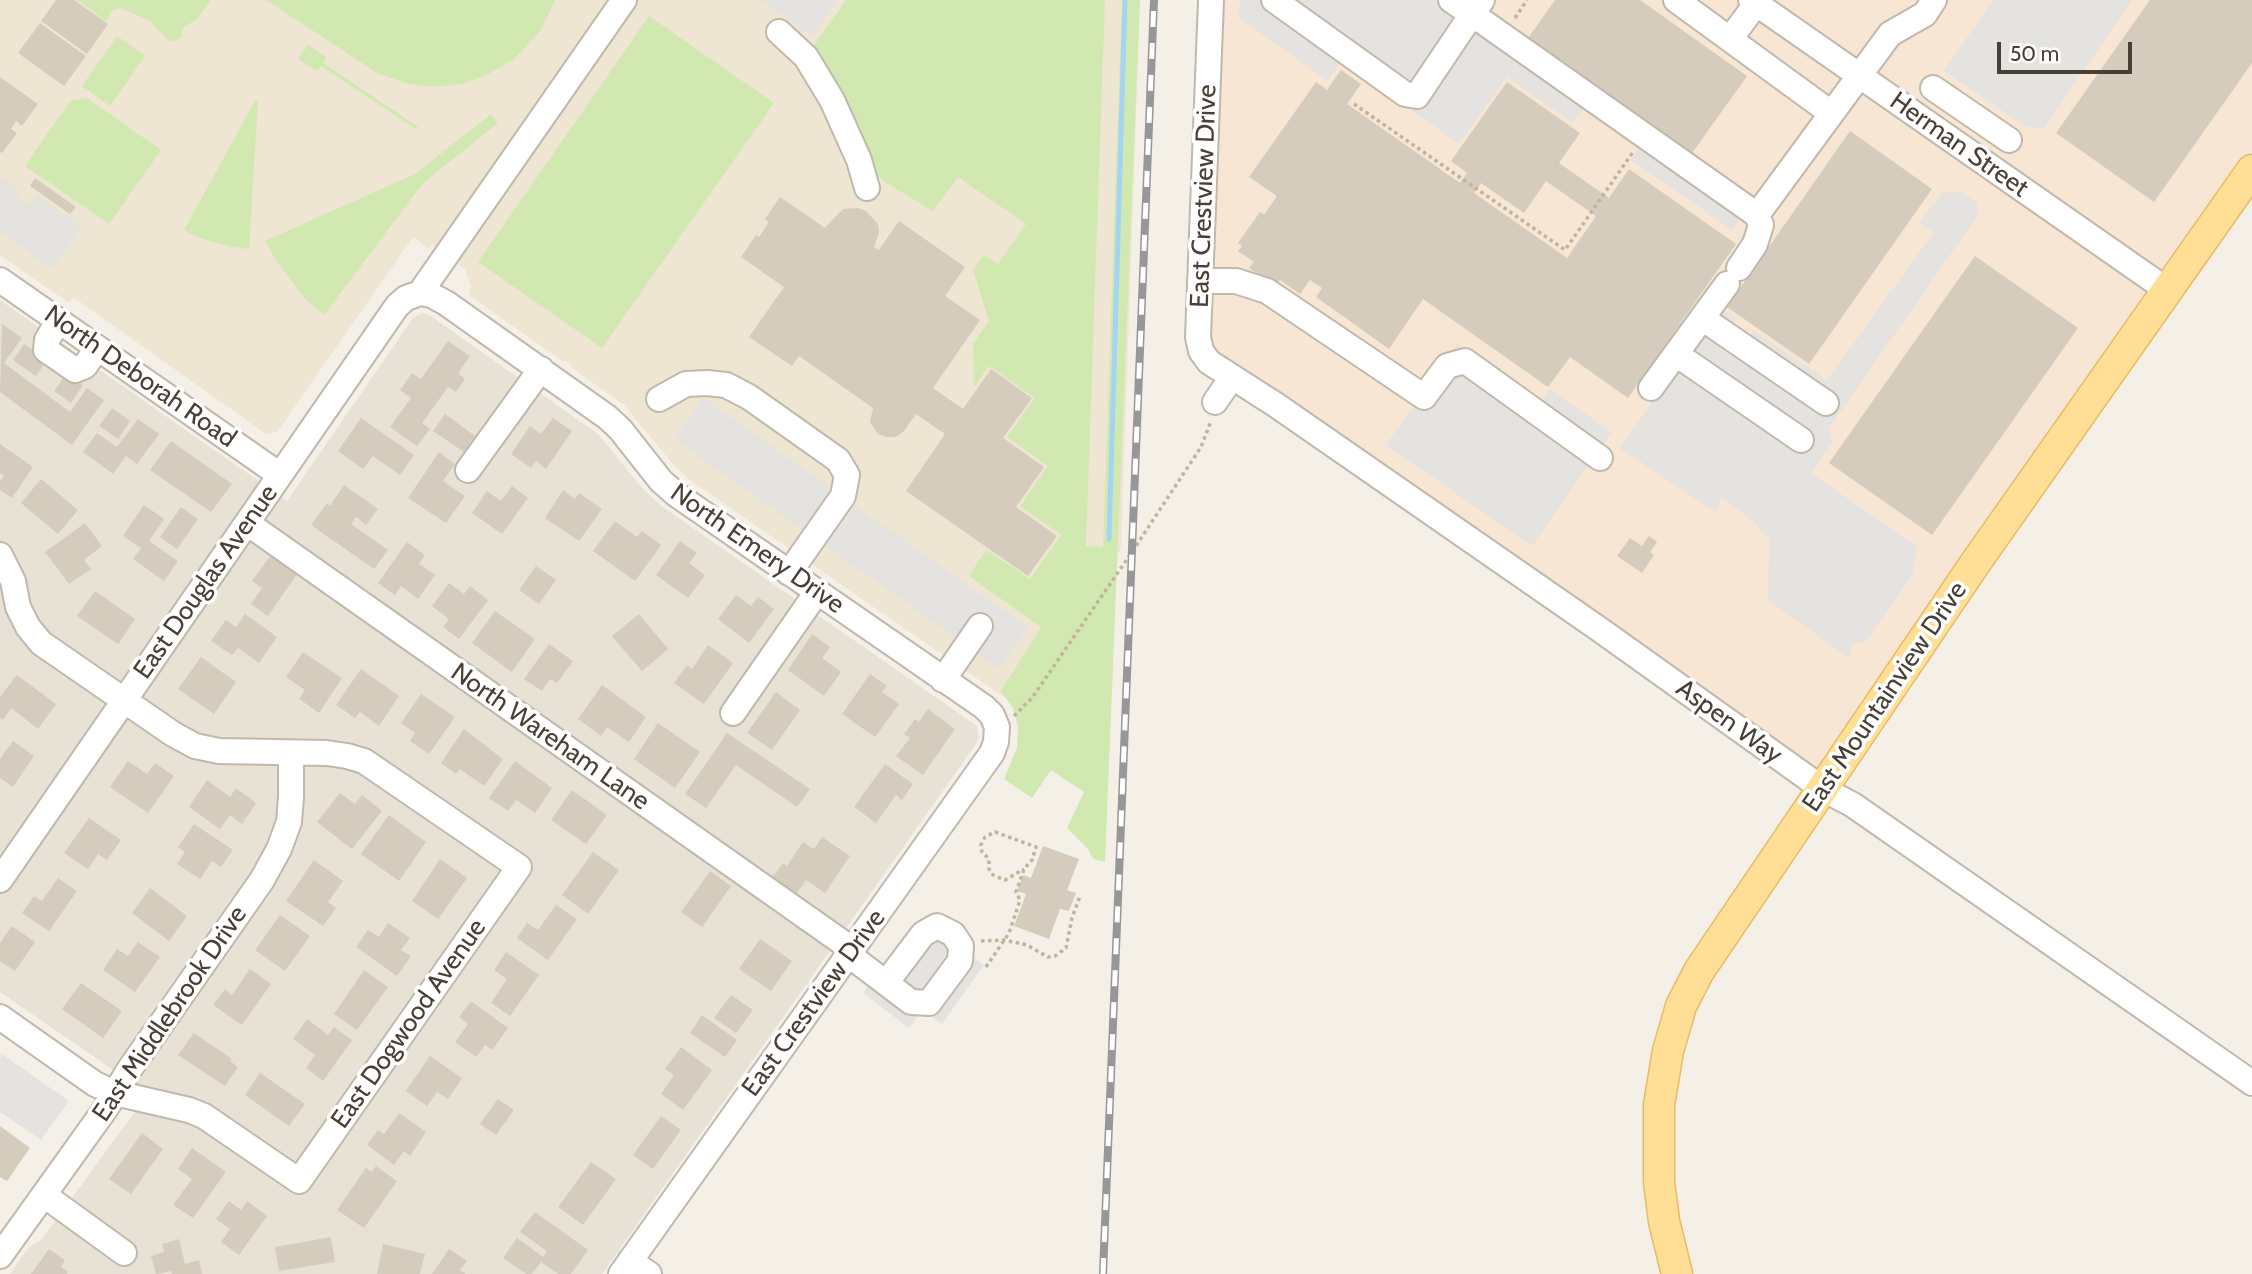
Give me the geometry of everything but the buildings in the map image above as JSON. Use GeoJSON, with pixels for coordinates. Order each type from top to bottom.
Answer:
{"type":"FeatureCollection","features":[{"type":"Feature","properties":{"kind":"main road","name":"East Mountainview Drive"},"geometry":{"type":"LineString","coordinates":[[1677,1274],[1664,1221],[1659,1182],[1659,1105],[1668,1051],[1681,1006],[1699,971],[1976,562],[2252,170]]}},
{"type":"Feature","properties":{"kind":"street","name":"East Douglas Avenue"},"geometry":{"type":"LineString","coordinates":[[0,880],[397,306],[412,295],[420,293],[624,0]]}},
{"type":"Feature","properties":{"kind":"street","name":"East Crestview Drive"},"geometry":{"type":"LineString","coordinates":[[1211,0],[1198,337],[1201,351],[1209,362],[1232,377]]}},
{"type":"Feature","properties":{"kind":"street"},"geometry":{"type":"LineString","coordinates":[[1274,0],[1405,94],[1417,96],[1477,7]]}},
{"type":"Feature","properties":{"kind":"street"},"geometry":{"type":"LineString","coordinates":[[1451,0],[1477,7],[1644,136],[1757,215],[1761,225],[1755,244],[1651,388]]}},
{"type":"Feature","properties":{"kind":"street"},"geometry":{"type":"LineString","coordinates":[[1676,0],[1831,113]]}},
{"type":"Feature","properties":{"kind":"street"},"geometry":{"type":"LineString","coordinates":[[1757,215],[1890,34],[1925,14],[1934,0]]}},
{"type":"Feature","properties":{"kind":"street"},"geometry":{"type":"LineString","coordinates":[[1730,39],[1766,5]]}},
{"type":"Feature","properties":{"kind":"street","name":"Herman Street"},"geometry":{"type":"LineString","coordinates":[[1766,5],[1859,75],[2167,289]]}},
{"type":"Feature","properties":{"kind":"street"},"geometry":{"type":"LineString","coordinates":[[779,32],[806,57],[832,100],[859,160],[867,188]]}},
{"type":"Feature","properties":{"kind":"street"},"geometry":{"type":"LineString","coordinates":[[1933,88],[2014,133],[1990,167]]}},
{"type":"Feature","properties":{"kind":"street","name":"North Deborah Road"},"geometry":{"type":"LineString","coordinates":[[0,279],[280,475]]}},
{"type":"Feature","properties":{"kind":"street"},"geometry":{"type":"LineString","coordinates":[[1200,281],[1236,281],[1267,291],[1424,397],[1447,366],[1465,361],[1600,458]]}},
{"type":"Feature","properties":{"kind":"street","name":"North Emery Drive"},"geometry":{"type":"LineString","coordinates":[[420,293],[446,303],[607,417],[668,488],[1005,722]]}},
{"type":"Feature","properties":{"kind":"street"},"geometry":{"type":"LineString","coordinates":[[1702,318],[1826,403]]}},
{"type":"Feature","properties":{"kind":"street"},"geometry":{"type":"LineString","coordinates":[[1676,354],[1801,440]]}},
{"type":"Feature","properties":{"kind":"street"},"geometry":{"type":"LineString","coordinates":[[468,470],[541,369]]}},
{"type":"Feature","properties":{"kind":"street"},"geometry":{"type":"LineString","coordinates":[[1215,402],[1232,377]]}},
{"type":"Feature","properties":{"kind":"street","name":"Aspen Way"},"geometry":{"type":"LineString","coordinates":[[1232,377],[1599,629],[1823,789],[1853,805],[2252,1083]]}},
{"type":"Feature","properties":{"kind":"street"},"geometry":{"type":"LineString","coordinates":[[659,399],[687,384],[726,385],[749,397],[838,460],[847,475],[843,496],[789,573]]}},
{"type":"Feature","properties":{"kind":"street","name":"North Wareham Lane"},"geometry":{"type":"LineString","coordinates":[[247,523],[851,952],[886,983]]}},
{"type":"Feature","properties":{"kind":"street"},"geometry":{"type":"LineString","coordinates":[[0,555],[13,581],[9,610],[41,643],[124,700],[195,746],[219,751],[291,753]]}},
{"type":"Feature","properties":{"kind":"street"},"geometry":{"type":"LineString","coordinates":[[733,713],[817,592]]}},
{"type":"Feature","properties":{"kind":"street"},"geometry":{"type":"LineString","coordinates":[[943,680],[980,626]]}},
{"type":"Feature","properties":{"kind":"street","name":"East Crestview Drive"},"geometry":{"type":"LineString","coordinates":[[633,1270],[851,952],[992,753],[1005,722]]}},
{"type":"Feature","properties":{"kind":"street","name":"East Dogwood Avenue"},"geometry":{"type":"LineString","coordinates":[[115,1093],[204,1116],[299,1181],[519,867],[364,761],[337,754],[291,753]]}},
{"type":"Feature","properties":{"kind":"street","name":"East Middlebrook Drive"},"geometry":{"type":"LineString","coordinates":[[0,1256],[262,880],[279,849],[289,822],[291,753]]}},
{"type":"Feature","properties":{"kind":"street"},"geometry":{"type":"LineString","coordinates":[[0,1017],[95,1084],[115,1093]]}},
{"type":"Feature","properties":{"kind":"street"},"geometry":{"type":"LineString","coordinates":[[44,1195],[124,1253]]}},
{"type":"Feature","properties":{"kind":"path"},"geometry":{"type":"LineString","coordinates":[[1354,104],[1565,250],[1644,136]]}},
{"type":"Feature","properties":{"kind":"path"},"geometry":{"type":"LineString","coordinates":[[1005,722],[1020,713],[1032,698],[1201,447],[1211,424],[1215,402]]}},
{"type":"Feature","properties":{"kind":"path"},"geometry":{"type":"LineString","coordinates":[[986,967],[1009,933],[1020,900],[1016,892],[1036,846],[995,832],[985,837],[981,845],[982,852],[989,859],[989,869],[993,875],[1005,880],[1024,869]]}},
{"type":"Feature","properties":{"kind":"path"},"geometry":{"type":"LineString","coordinates":[[976,943],[1004,940],[1027,945],[1048,957],[1055,956],[1066,947],[1080,895]]}},
{"type":"Feature","properties":{"kind":"shaded area"},"geometry":{"type":"Polygon","coordinates":[[[0,0],[1140,0],[1121,549],[1011,702],[687,478],[624,405],[571,367],[569,361],[562,361],[469,295],[471,286],[465,269],[432,245],[429,249],[413,237],[277,432],[266,434],[73,297],[69,303],[0,255],[0,0]]]}},
{"type":"Feature","properties":{"kind":"shaded area"},"geometry":{"type":"Polygon","coordinates":[[[760,0],[837,0],[812,36],[760,0]]]}},
{"type":"Feature","properties":{"kind":"shaded area"},"geometry":{"type":"Polygon","coordinates":[[[1204,0],[2252,0],[2252,174],[1823,789],[1232,377],[1198,337],[1204,0]]]}},
{"type":"Feature","properties":{"kind":"shaded area"},"geometry":{"type":"Polygon","coordinates":[[[1240,0],[1460,0],[1594,94],[1573,123],[1507,77],[1459,144],[1341,60],[1328,81],[1238,17],[1240,0]]]}},
{"type":"Feature","properties":{"kind":"shaded area"},"geometry":{"type":"Polygon","coordinates":[[[1993,0],[2132,0],[2044,128],[2026,127],[1944,71],[1993,0]]]}},
{"type":"Feature","properties":{"kind":"shaded area"},"geometry":{"type":"Polygon","coordinates":[[[1650,132],[1751,202],[1732,230],[1631,160],[1650,132]]]}},
{"type":"Feature","properties":{"kind":"shaded area"},"geometry":{"type":"Polygon","coordinates":[[[0,177],[15,187],[19,200],[27,206],[36,194],[82,228],[52,269],[0,231],[0,177]]]}},
{"type":"Feature","properties":{"kind":"shaded area"},"geometry":{"type":"Polygon","coordinates":[[[1942,192],[1963,193],[1977,203],[1978,215],[1829,428],[1833,442],[1811,473],[1917,547],[1912,575],[1865,642],[1852,643],[1849,658],[1768,600],[1769,539],[1753,521],[1723,498],[1717,513],[1620,448],[1720,306],[1735,318],[1734,334],[1751,345],[1752,330],[1827,380],[1934,232],[1920,223],[1942,192]]]}},
{"type":"Feature","properties":{"kind":"shaded area"},"geometry":{"type":"Polygon","coordinates":[[[0,300],[287,501],[413,318],[422,313],[428,314],[598,434],[644,490],[663,507],[977,726],[979,737],[976,744],[602,1274],[10,1274],[28,1248],[41,1240],[148,1094],[0,992],[0,300]]]}},
{"type":"Feature","properties":{"kind":"shaded area"},"geometry":{"type":"Polygon","coordinates":[[[1457,343],[1541,402],[1550,389],[1611,432],[1532,546],[1386,445],[1457,343]]]}},
{"type":"Feature","properties":{"kind":"shaded area"},"geometry":{"type":"Polygon","coordinates":[[[703,398],[1028,628],[999,668],[674,439],[703,398]]]}},
{"type":"Feature","properties":{"kind":"shaded area"},"geometry":{"type":"Polygon","coordinates":[[[943,919],[956,922],[966,929],[971,937],[971,956],[984,965],[942,1024],[926,1013],[919,1015],[909,1028],[863,993],[883,965],[888,965],[943,919]]]}},
{"type":"Feature","properties":{"kind":"shaded area"},"geometry":{"type":"Polygon","coordinates":[[[2,1054],[69,1101],[41,1140],[0,1112],[2,1054]]]}},
{"type":"Feature","properties":{"kind":"green space"},"geometry":{"type":"Polygon","coordinates":[[[77,0],[211,0],[198,18],[183,28],[182,36],[176,41],[168,40],[150,21],[121,8],[112,10],[106,21],[77,0]]]}},
{"type":"Feature","properties":{"kind":"green space"},"geometry":{"type":"Polygon","coordinates":[[[266,0],[555,0],[541,30],[514,59],[463,84],[432,87],[409,84],[379,74],[266,0]]]}},
{"type":"Feature","properties":{"kind":"green space"},"geometry":{"type":"Polygon","coordinates":[[[846,0],[1105,0],[1086,546],[1103,547],[1122,0],[1140,0],[1105,862],[1093,859],[1088,849],[1067,828],[1084,792],[1051,770],[1032,798],[1004,779],[1017,748],[1018,726],[1013,708],[1001,691],[1041,627],[969,576],[986,550],[1030,579],[1061,535],[1020,506],[1048,466],[1007,437],[1035,398],[989,366],[974,387],[973,344],[989,321],[973,270],[984,255],[998,264],[1026,224],[958,177],[933,211],[872,171],[810,51],[846,0]]]}},
{"type":"Feature","properties":{"kind":"green space"},"geometry":{"type":"Polygon","coordinates":[[[649,16],[774,103],[602,348],[478,262],[649,16]]]}},
{"type":"Feature","properties":{"kind":"green space"},"geometry":{"type":"Polygon","coordinates":[[[117,36],[145,56],[110,106],[82,86],[117,36]]]}},
{"type":"Feature","properties":{"kind":"green space"},"geometry":{"type":"Polygon","coordinates":[[[308,45],[326,57],[323,63],[418,127],[416,129],[321,66],[317,71],[298,59],[308,45]]]}},
{"type":"Feature","properties":{"kind":"green space"},"geometry":{"type":"Polygon","coordinates":[[[87,98],[161,150],[109,224],[25,166],[70,101],[87,98]]]}},
{"type":"Feature","properties":{"kind":"green space"},"geometry":{"type":"Polygon","coordinates":[[[255,101],[258,102],[249,249],[199,238],[184,230],[255,101]]]}},
{"type":"Feature","properties":{"kind":"green space"},"geometry":{"type":"Polygon","coordinates":[[[491,114],[498,123],[423,183],[324,315],[305,299],[265,241],[415,174],[491,114]]]}},
{"type":"Feature","properties":{"kind":"waterway"},"geometry":{"type":"LineString","coordinates":[[1109,539],[1125,0]]}},
{"type":"Feature","properties":{"kind":"railway"},"geometry":{"type":"LineString","coordinates":[[1103,1274],[1154,0]]}}]}
